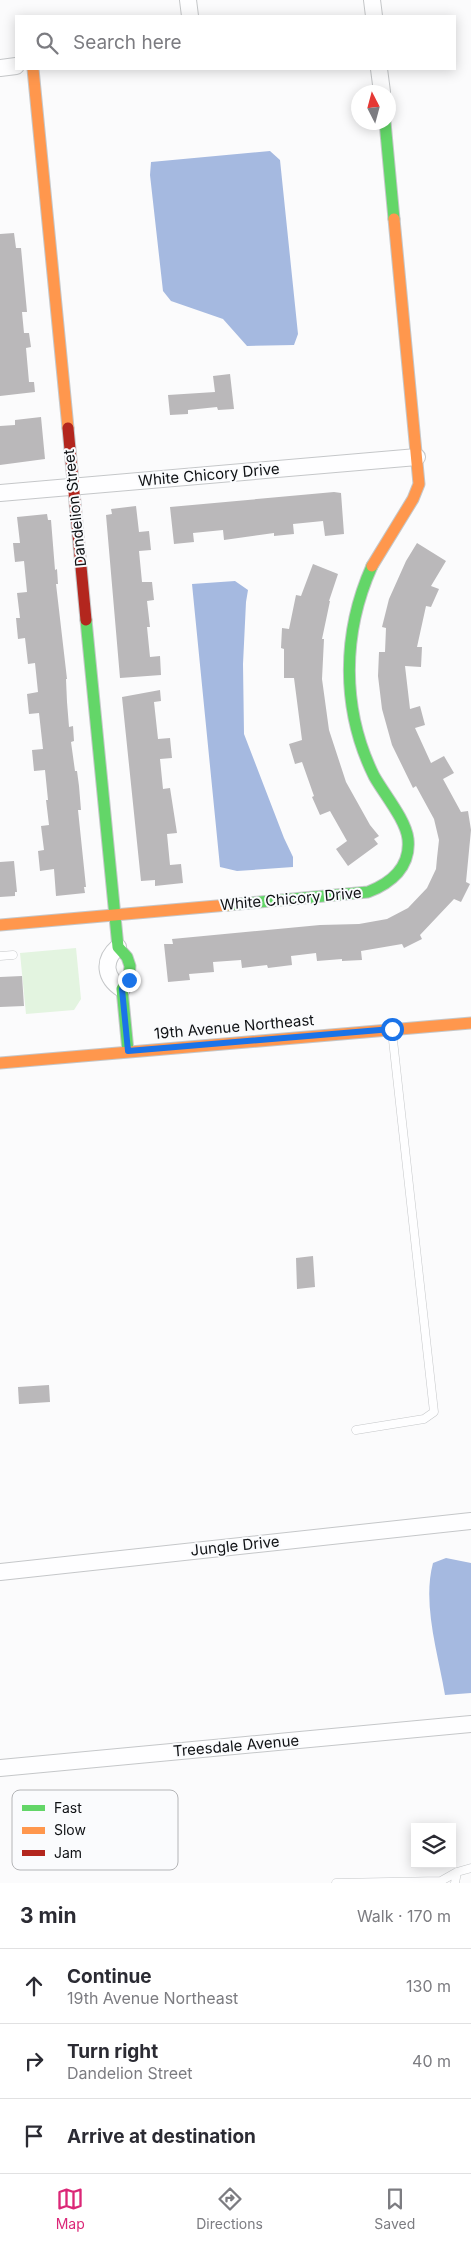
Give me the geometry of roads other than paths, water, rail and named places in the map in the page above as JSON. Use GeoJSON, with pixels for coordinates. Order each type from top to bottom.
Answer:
{"type":"FeatureCollection","features":[{"type":"Feature","properties":{"kind":"street"},"geometry":{"type":"LineString","coordinates":[[188,0],[190,15]]}},
{"type":"Feature","properties":{"kind":"street"},"geometry":{"type":"LineString","coordinates":[[372,0],[374,15]]}},
{"type":"Feature","properties":{"kind":"street"},"geometry":{"type":"LineString","coordinates":[[0,68],[15,66]]}},
{"type":"Feature","properties":{"kind":"street","name":"Dandelion Street"},"geometry":{"type":"LineString","coordinates":[[32,70],[118,947],[131,962],[131,972],[122,989],[128,1051]]}},
{"type":"Feature","properties":{"kind":"street"},"geometry":{"type":"LineString","coordinates":[[379,70],[381,85]]}},
{"type":"Feature","properties":{"kind":"street","name":"White Chicory Drive"},"geometry":{"type":"LineString","coordinates":[[0,926],[368,892],[393,880],[401,871],[407,856],[408,840],[404,824],[391,805],[368,763],[350,696],[349,664],[351,632],[361,592],[380,550],[416,495],[419,484],[385,130]]}},
{"type":"Feature","properties":{"kind":"street","name":"White Chicory Drive"},"geometry":{"type":"LineString","coordinates":[[0,493],[417,457]]}},
{"type":"Feature","properties":{"kind":"street"},"geometry":{"type":"LineString","coordinates":[[118,947],[112,952],[108,962],[108,973],[113,983],[122,989]]}},
{"type":"Feature","properties":{"kind":"street","name":"19th Avenue Northeast"},"geometry":{"type":"LineString","coordinates":[[0,1063],[471,1023]]}},
{"type":"Feature","properties":{"kind":"street","name":"Jungle Drive"},"geometry":{"type":"LineString","coordinates":[[0,1572],[471,1521]]}},
{"type":"Feature","properties":{"kind":"street","name":"Treesdale Avenue"},"geometry":{"type":"LineString","coordinates":[[0,1768],[471,1724]]}},
{"type":"Feature","properties":{"kind":"lane"},"geometry":{"type":"LineString","coordinates":[[0,956],[13,955]]}},
{"type":"Feature","properties":{"kind":"lane"},"geometry":{"type":"LineString","coordinates":[[356,1430],[424,1419],[434,1412],[392,1029]]}},
{"type":"Feature","properties":{"kind":"lane"},"geometry":{"type":"LineString","coordinates":[[336,1883],[441,1881],[457,1872],[471,1868]]}},
{"type":"Feature","properties":{"kind":"lane"},"geometry":{"type":"LineString","coordinates":[[455,1883],[457,1872]]}},
{"type":"Feature","properties":{"kind":"water"},"geometry":{"type":"Polygon","coordinates":[[[270,151],[280,160],[298,334],[294,345],[247,346],[223,319],[171,301],[163,291],[150,175],[151,162],[270,151]]]}},
{"type":"Feature","properties":{"kind":"water"},"geometry":{"type":"Polygon","coordinates":[[[235,581],[248,590],[243,664],[244,734],[293,857],[293,867],[237,871],[220,867],[192,584],[235,581]]]}},
{"type":"Feature","properties":{"kind":"water"},"geometry":{"type":"Polygon","coordinates":[[[446,1558],[471,1563],[471,1693],[445,1695],[435,1646],[430,1612],[430,1579],[433,1563],[446,1558]]]}}]}
